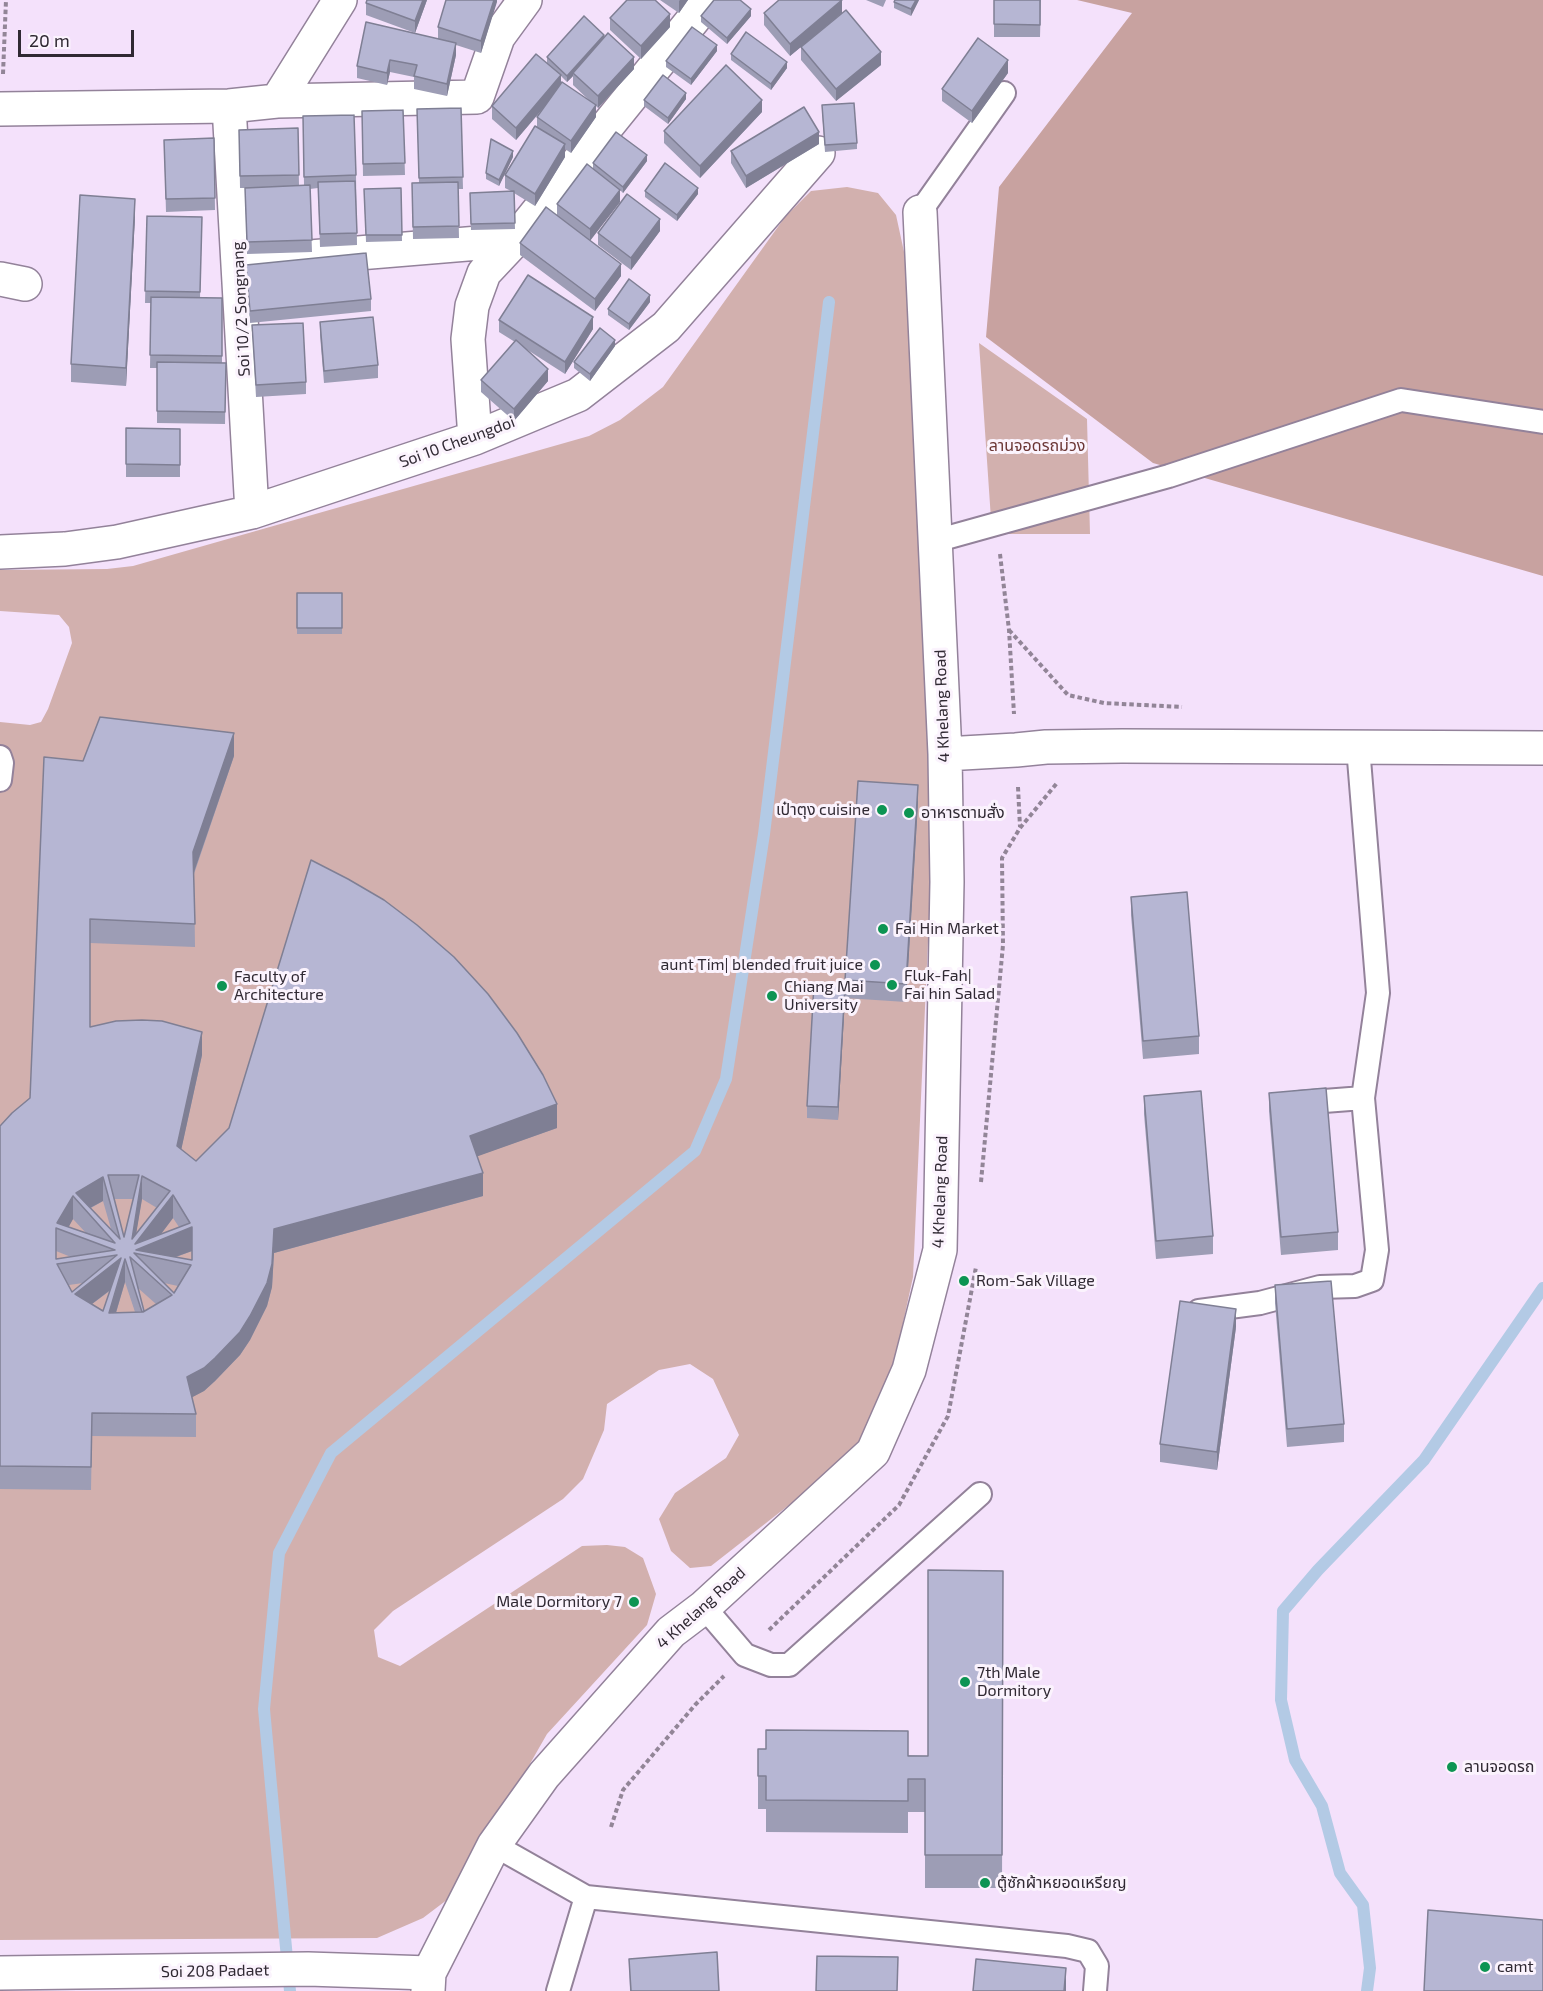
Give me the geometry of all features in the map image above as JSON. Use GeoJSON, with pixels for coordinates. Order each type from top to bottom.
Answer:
{"type":"FeatureCollection","features":[{"type":"Feature","properties":{"kind":"street"},"geometry":{"type":"LineString","coordinates":[[277,101],[340,0]]}},
{"type":"Feature","properties":{"kind":"street"},"geometry":{"type":"LineString","coordinates":[[1,109],[229,106],[277,101],[477,96],[498,36],[525,0]]}},
{"type":"Feature","properties":{"kind":"street"},"geometry":{"type":"LineString","coordinates":[[475,438],[468,339],[472,306],[484,273],[515,240],[709,0]]}},
{"type":"Feature","properties":{"kind":"street","name":"Soi 10/2 Songnang"},"geometry":{"type":"LineString","coordinates":[[229,106],[252,512]]}},
{"type":"Feature","properties":{"kind":"street","name":"Soi 10 Cheungdoi"},"geometry":{"type":"LineString","coordinates":[[0,552],[65,549],[117,542],[252,512],[475,438],[578,395],[666,327],[818,153]]}},
{"type":"Feature","properties":{"kind":"street","name":"4 Khelang Road"},"geometry":{"type":"LineString","coordinates":[[429,1982],[494,1845],[544,1775],[671,1632],[704,1606],[873,1452],[909,1370],[940,1250],[947,882],[945,754],[920,212]]}},
{"type":"Feature","properties":{"kind":"street"},"geometry":{"type":"LineString","coordinates":[[238,263],[515,240]]}},
{"type":"Feature","properties":{"kind":"street"},"geometry":{"type":"LineString","coordinates":[[945,754],[1046,747],[1122,746],[1543,748]]}},
{"type":"Feature","properties":{"kind":"street","name":"Soi 208 Padaet"},"geometry":{"type":"LineString","coordinates":[[0,1973],[308,1969],[429,1982]]}},
{"type":"Feature","properties":{"kind":"lane"},"geometry":{"type":"LineString","coordinates":[[920,212],[1004,93]]}},
{"type":"Feature","properties":{"kind":"lane"},"geometry":{"type":"LineString","coordinates":[[935,541],[1169,476],[1401,400],[1543,422]]}},
{"type":"Feature","properties":{"kind":"lane"},"geometry":{"type":"LineString","coordinates":[[1187,1313],[1260,1303],[1320,1287],[1355,1286],[1372,1280],[1377,1250],[1364,1098],[1378,993],[1358,747]]}},
{"type":"Feature","properties":{"kind":"lane"},"geometry":{"type":"LineString","coordinates":[[0,758],[2,763],[0,780]]}},
{"type":"Feature","properties":{"kind":"lane"},"geometry":{"type":"LineString","coordinates":[[1288,1103],[1364,1098]]}},
{"type":"Feature","properties":{"kind":"lane"},"geometry":{"type":"LineString","coordinates":[[704,1606],[745,1655],[771,1665],[789,1665],[980,1494]]}},
{"type":"Feature","properties":{"kind":"lane"},"geometry":{"type":"LineString","coordinates":[[494,1845],[586,1897],[1067,1946],[1088,1951],[1097,1966],[1095,1991]]}},
{"type":"Feature","properties":{"kind":"lane"},"geometry":{"type":"LineString","coordinates":[[558,1991],[586,1897]]}},
{"type":"Feature","properties":{"kind":"path"},"geometry":{"type":"LineString","coordinates":[[1,109],[6,0]]}},
{"type":"Feature","properties":{"kind":"path"},"geometry":{"type":"LineString","coordinates":[[996,524],[1008,630],[1020,828]]}},
{"type":"Feature","properties":{"kind":"path"},"geometry":{"type":"LineString","coordinates":[[1008,630],[1068,695],[1104,703],[1187,707]]}},
{"type":"Feature","properties":{"kind":"green space"},"geometry":{"type":"Polygon","coordinates":[[[847,187],[878,193],[896,215],[906,261],[934,806],[913,1277],[883,1415],[862,1461],[811,1493],[798,1498],[711,1566],[690,1568],[671,1551],[659,1519],[675,1493],[726,1458],[739,1435],[713,1379],[690,1364],[659,1370],[607,1404],[604,1430],[583,1479],[563,1499],[393,1611],[374,1630],[378,1657],[400,1666],[582,1546],[625,1547],[643,1558],[656,1594],[647,1625],[547,1734],[456,1893],[423,1918],[377,1938],[0,1940],[0,722],[30,725],[41,722],[72,643],[69,627],[59,615],[0,611],[0,570],[107,569],[133,566],[589,436],[620,420],[663,387],[785,217],[811,191],[847,187]]]}},
{"type":"Feature","properties":{"kind":"green space","name":"ลานจอดรถม่วง"},"geometry":{"type":"Polygon","coordinates":[[[979,343],[1087,419],[1090,534],[992,534],[979,343]]]}},
{"type":"Feature","properties":{"kind":"shaded area"},"geometry":{"type":"Polygon","coordinates":[[[1077,0],[1543,0],[1543,576],[1153,463],[986,337],[999,187],[1132,13],[1077,0]]]}},
{"type":"Feature","properties":{"kind":"building"},"geometry":{"type":"Polygon","coordinates":[[[367,0],[423,0],[415,21],[366,3],[367,0]]]}},
{"type":"Feature","properties":{"kind":"building"},"geometry":{"type":"Polygon","coordinates":[[[446,0],[494,0],[481,41],[438,27],[446,0]]]}},
{"type":"Feature","properties":{"kind":"building"},"geometry":{"type":"Polygon","coordinates":[[[627,0],[655,0],[670,14],[641,46],[610,18],[627,0]]]}},
{"type":"Feature","properties":{"kind":"building"},"geometry":{"type":"Polygon","coordinates":[[[714,0],[740,0],[751,9],[727,38],[701,16],[714,0]]]}},
{"type":"Feature","properties":{"kind":"building"},"geometry":{"type":"Polygon","coordinates":[[[779,0],[842,0],[790,44],[764,13],[779,0]]]}},
{"type":"Feature","properties":{"kind":"building"},"geometry":{"type":"Polygon","coordinates":[[[895,0],[916,0],[911,9],[894,2],[895,0]]]}},
{"type":"Feature","properties":{"kind":"building"},"geometry":{"type":"Polygon","coordinates":[[[994,0],[1040,0],[1040,25],[994,24],[994,0]]]}},
{"type":"Feature","properties":{"kind":"building"},"geometry":{"type":"Polygon","coordinates":[[[846,10],[881,52],[836,89],[801,47],[846,10]]]}},
{"type":"Feature","properties":{"kind":"building"},"geometry":{"type":"Polygon","coordinates":[[[584,16],[604,35],[567,76],[547,57],[584,16]]]}},
{"type":"Feature","properties":{"kind":"building"},"geometry":{"type":"Polygon","coordinates":[[[366,22],[456,43],[447,84],[414,76],[417,65],[390,60],[387,73],[357,66],[366,22]]]}},
{"type":"Feature","properties":{"kind":"building"},"geometry":{"type":"Polygon","coordinates":[[[692,27],[717,45],[691,79],[666,61],[692,27]]]}},
{"type":"Feature","properties":{"kind":"building"},"geometry":{"type":"Polygon","coordinates":[[[746,32],[787,62],[771,84],[731,54],[746,32]]]}},
{"type":"Feature","properties":{"kind":"building"},"geometry":{"type":"Polygon","coordinates":[[[608,33],[634,57],[598,96],[573,73],[608,33]]]}},
{"type":"Feature","properties":{"kind":"building"},"geometry":{"type":"Polygon","coordinates":[[[978,38],[1008,60],[972,111],[942,89],[978,38]]]}},
{"type":"Feature","properties":{"kind":"building"},"geometry":{"type":"Polygon","coordinates":[[[536,54],[561,75],[516,128],[492,106],[536,54]]]}},
{"type":"Feature","properties":{"kind":"building"},"geometry":{"type":"Polygon","coordinates":[[[726,65],[762,100],[700,166],[664,131],[726,65]]]}},
{"type":"Feature","properties":{"kind":"building"},"geometry":{"type":"Polygon","coordinates":[[[663,75],[686,93],[668,118],[644,100],[663,75]]]}},
{"type":"Feature","properties":{"kind":"building"},"geometry":{"type":"Polygon","coordinates":[[[562,82],[596,105],[571,141],[537,117],[562,82]]]}},
{"type":"Feature","properties":{"kind":"building"},"geometry":{"type":"Polygon","coordinates":[[[854,103],[857,143],[825,145],[822,105],[854,103]]]}},
{"type":"Feature","properties":{"kind":"building"},"geometry":{"type":"Polygon","coordinates":[[[804,107],[819,132],[746,176],[731,151],[804,107]]]}},
{"type":"Feature","properties":{"kind":"building"},"geometry":{"type":"Polygon","coordinates":[[[461,108],[463,177],[419,178],[417,109],[461,108]]]}},
{"type":"Feature","properties":{"kind":"building"},"geometry":{"type":"Polygon","coordinates":[[[403,110],[405,163],[363,164],[362,111],[403,110]]]}},
{"type":"Feature","properties":{"kind":"building"},"geometry":{"type":"Polygon","coordinates":[[[354,115],[356,175],[304,177],[303,116],[354,115]]]}},
{"type":"Feature","properties":{"kind":"building"},"geometry":{"type":"Polygon","coordinates":[[[535,126],[565,144],[535,194],[505,175],[535,126]]]}},
{"type":"Feature","properties":{"kind":"building"},"geometry":{"type":"Polygon","coordinates":[[[298,128],[299,175],[240,176],[239,130],[298,128]]]}},
{"type":"Feature","properties":{"kind":"building"},"geometry":{"type":"Polygon","coordinates":[[[616,132],[647,155],[623,187],[593,163],[616,132]]]}},
{"type":"Feature","properties":{"kind":"building"},"geometry":{"type":"Polygon","coordinates":[[[214,138],[215,198],[166,199],[164,140],[214,138]]]}},
{"type":"Feature","properties":{"kind":"building"},"geometry":{"type":"Polygon","coordinates":[[[491,139],[513,151],[499,180],[486,173],[491,139]]]}},
{"type":"Feature","properties":{"kind":"building"},"geometry":{"type":"Polygon","coordinates":[[[665,163],[698,188],[677,215],[645,191],[665,163]]]}},
{"type":"Feature","properties":{"kind":"building"},"geometry":{"type":"Polygon","coordinates":[[[587,164],[620,190],[590,229],[557,204],[587,164]]]}},
{"type":"Feature","properties":{"kind":"building"},"geometry":{"type":"Polygon","coordinates":[[[355,181],[357,233],[320,234],[318,182],[355,181]]]}},
{"type":"Feature","properties":{"kind":"building"},"geometry":{"type":"Polygon","coordinates":[[[458,182],[459,226],[413,227],[412,183],[458,182]]]}},
{"type":"Feature","properties":{"kind":"building"},"geometry":{"type":"Polygon","coordinates":[[[310,185],[312,240],[247,242],[245,188],[310,185]]]}},
{"type":"Feature","properties":{"kind":"building"},"geometry":{"type":"Polygon","coordinates":[[[401,188],[402,235],[366,235],[364,189],[401,188]]]}},
{"type":"Feature","properties":{"kind":"building"},"geometry":{"type":"Polygon","coordinates":[[[514,191],[515,223],[471,224],[470,193],[514,191]]]}},
{"type":"Feature","properties":{"kind":"building"},"geometry":{"type":"Polygon","coordinates":[[[627,194],[660,219],[631,258],[598,233],[627,194]]]}},
{"type":"Feature","properties":{"kind":"building"},"geometry":{"type":"Polygon","coordinates":[[[80,195],[135,199],[126,368],[71,364],[80,195]]]}},
{"type":"Feature","properties":{"kind":"building"},"geometry":{"type":"Polygon","coordinates":[[[546,207],[621,264],[595,299],[520,243],[546,207]]]}},
{"type":"Feature","properties":{"kind":"building"},"geometry":{"type":"Polygon","coordinates":[[[147,216],[202,217],[200,292],[145,291],[147,216]]]}},
{"type":"Feature","properties":{"kind":"building"},"geometry":{"type":"Polygon","coordinates":[[[366,253],[371,299],[250,311],[246,265],[366,253]]]}},
{"type":"Feature","properties":{"kind":"building"},"geometry":{"type":"Polygon","coordinates":[[[528,275],[593,317],[565,362],[499,320],[528,275]]]}},
{"type":"Feature","properties":{"kind":"building"},"geometry":{"type":"Polygon","coordinates":[[[629,279],[650,295],[629,324],[608,309],[629,279]]]}},
{"type":"Feature","properties":{"kind":"building"},"geometry":{"type":"Polygon","coordinates":[[[151,297],[222,298],[222,356],[150,355],[151,297]]]}},
{"type":"Feature","properties":{"kind":"building"},"geometry":{"type":"Polygon","coordinates":[[[373,317],[378,365],[324,371],[320,322],[373,317]]]}},
{"type":"Feature","properties":{"kind":"building"},"geometry":{"type":"Polygon","coordinates":[[[303,323],[306,382],[256,385],[252,325],[303,323]]]}},
{"type":"Feature","properties":{"kind":"building"},"geometry":{"type":"Polygon","coordinates":[[[600,328],[615,340],[590,374],[574,362],[600,328]]]}},
{"type":"Feature","properties":{"kind":"building"},"geometry":{"type":"Polygon","coordinates":[[[516,340],[548,369],[514,409],[481,380],[516,340]]]}},
{"type":"Feature","properties":{"kind":"building"},"geometry":{"type":"Polygon","coordinates":[[[157,362],[226,363],[225,412],[157,411],[157,362]]]}},
{"type":"Feature","properties":{"kind":"building"},"geometry":{"type":"Polygon","coordinates":[[[126,428],[180,429],[180,465],[126,464],[126,428]]]}},
{"type":"Feature","properties":{"kind":"building"},"geometry":{"type":"Polygon","coordinates":[[[297,593],[342,593],[342,628],[297,628],[297,593]]]}},
{"type":"Feature","properties":{"kind":"building"},"geometry":{"type":"Polygon","coordinates":[[[100,717],[234,733],[193,852],[195,924],[90,919],[90,1027],[116,1021],[142,1020],[162,1021],[202,1032],[177,1146],[196,1161],[229,1128],[311,860],[384,900],[454,957],[488,994],[517,1033],[543,1075],[557,1104],[470,1136],[483,1173],[274,1229],[272,1264],[267,1283],[250,1316],[240,1332],[215,1358],[204,1368],[187,1377],[196,1414],[92,1413],[91,1467],[0,1466],[0,1126],[30,1098],[44,757],[83,761],[100,717]],[[108,1175],[124,1237],[139,1175],[108,1175]],[[142,1176],[132,1239],[170,1191],[142,1176]],[[103,1177],[76,1193],[120,1239],[103,1177]],[[173,1195],[135,1244],[190,1223],[173,1195]],[[73,1196],[57,1223],[115,1243],[73,1196]],[[192,1227],[136,1250],[192,1260],[192,1227]],[[56,1228],[56,1259],[115,1250],[56,1228]],[[134,1253],[174,1293],[191,1265],[134,1253]],[[117,1255],[57,1264],[72,1292],[117,1255]],[[130,1257],[144,1311],[142,1312],[143,1312],[172,1295],[130,1257]],[[121,1258],[75,1294],[103,1311],[121,1258]],[[125,1259],[109,1313],[142,1312],[125,1259]]]}},
{"type":"Feature","properties":{"kind":"building"},"geometry":{"type":"Polygon","coordinates":[[[858,781],[918,785],[906,984],[845,980],[858,781]]]}},
{"type":"Feature","properties":{"kind":"building"},"geometry":{"type":"Polygon","coordinates":[[[1187,892],[1199,1036],[1143,1041],[1131,897],[1187,892]]]}},
{"type":"Feature","properties":{"kind":"building"},"geometry":{"type":"Polygon","coordinates":[[[814,984],[845,986],[838,1107],[807,1106],[814,984]]]}},
{"type":"Feature","properties":{"kind":"building"},"geometry":{"type":"Polygon","coordinates":[[[1326,1088],[1338,1232],[1281,1237],[1269,1093],[1326,1088]]]}},
{"type":"Feature","properties":{"kind":"building"},"geometry":{"type":"Polygon","coordinates":[[[1201,1091],[1213,1236],[1156,1241],[1144,1096],[1201,1091]]]}},
{"type":"Feature","properties":{"kind":"building"},"geometry":{"type":"Polygon","coordinates":[[[1331,1281],[1344,1424],[1287,1429],[1275,1285],[1331,1281]]]}},
{"type":"Feature","properties":{"kind":"building"},"geometry":{"type":"Polygon","coordinates":[[[1180,1301],[1236,1309],[1217,1452],[1160,1444],[1180,1301]]]}},
{"type":"Feature","properties":{"kind":"building","name":"7th Male Dormitory"},"geometry":{"type":"Polygon","coordinates":[[[928,1570],[1003,1571],[1002,1855],[925,1855],[925,1779],[908,1779],[908,1801],[766,1800],[766,1776],[758,1776],[758,1749],[766,1749],[766,1730],[908,1731],[908,1756],[928,1756],[928,1570]]]}},
{"type":"Feature","properties":{"kind":"building","name":"camt"},"geometry":{"type":"Polygon","coordinates":[[[1428,1910],[1543,1920],[1543,1991],[1424,1991],[1428,1910]]]}},
{"type":"Feature","properties":{"kind":"building"},"geometry":{"type":"Polygon","coordinates":[[[717,1952],[719,1991],[631,1991],[629,1959],[717,1952]]]}},
{"type":"Feature","properties":{"kind":"building"},"geometry":{"type":"Polygon","coordinates":[[[817,1956],[898,1957],[897,1991],[816,1991],[817,1956]]]}},
{"type":"Feature","properties":{"kind":"building"},"geometry":{"type":"Polygon","coordinates":[[[976,1959],[1066,1968],[1064,1991],[973,1991],[976,1959]]]}},
{"type":"Feature","properties":{"kind":"waterway"},"geometry":{"type":"LineString","coordinates":[[290,1991],[264,1709],[279,1553],[331,1453],[695,1151],[726,1079],[764,834],[829,302]]}},
{"type":"Feature","properties":{"kind":"waterway"},"geometry":{"type":"LineString","coordinates":[[1367,1991],[1370,1968],[1363,1905],[1340,1873],[1322,1806],[1295,1760],[1281,1700],[1283,1611],[1318,1570],[1424,1460],[1543,1288]]}},
{"type":"Feature","properties":{"kind":"place","name":"เป๋าตุง cuisine"},"geometry":{"type":"Point","coordinates":[882,810]}},
{"type":"Feature","properties":{"kind":"place","name":"อาหารตามสั่ง"},"geometry":{"type":"Point","coordinates":[909,813]}},
{"type":"Feature","properties":{"kind":"place","name":"Fai Hin Market"},"geometry":{"type":"Point","coordinates":[883,929]}},
{"type":"Feature","properties":{"kind":"place","name":"aunt Tim| blended fruit juice"},"geometry":{"type":"Point","coordinates":[875,965]}},
{"type":"Feature","properties":{"kind":"place","name":"Fluk-Fah| Fai hin Salad"},"geometry":{"type":"Point","coordinates":[892,985]}},
{"type":"Feature","properties":{"kind":"place","name":"Faculty of Architecture"},"geometry":{"type":"Point","coordinates":[222,986]}},
{"type":"Feature","properties":{"kind":"place","name":"Chiang Mai University"},"geometry":{"type":"Point","coordinates":[772,996]}},
{"type":"Feature","properties":{"kind":"place","name":"Rom-Sak Village"},"geometry":{"type":"Point","coordinates":[964,1281]}},
{"type":"Feature","properties":{"kind":"place","name":"Male Dormitory 7"},"geometry":{"type":"Point","coordinates":[634,1602]}},
{"type":"Feature","properties":{"kind":"place","name":"7th Male Dormitory"},"geometry":{"type":"Point","coordinates":[965,1682]}},
{"type":"Feature","properties":{"kind":"place","name":"ลานจอดรถ"},"geometry":{"type":"Point","coordinates":[1452,1767]}},
{"type":"Feature","properties":{"kind":"place","name":"ตู้ซักผ้าหยอดเหรียญ"},"geometry":{"type":"Point","coordinates":[985,1883]}},
{"type":"Feature","properties":{"kind":"place","name":"camt"},"geometry":{"type":"Point","coordinates":[1485,1967]}}]}
